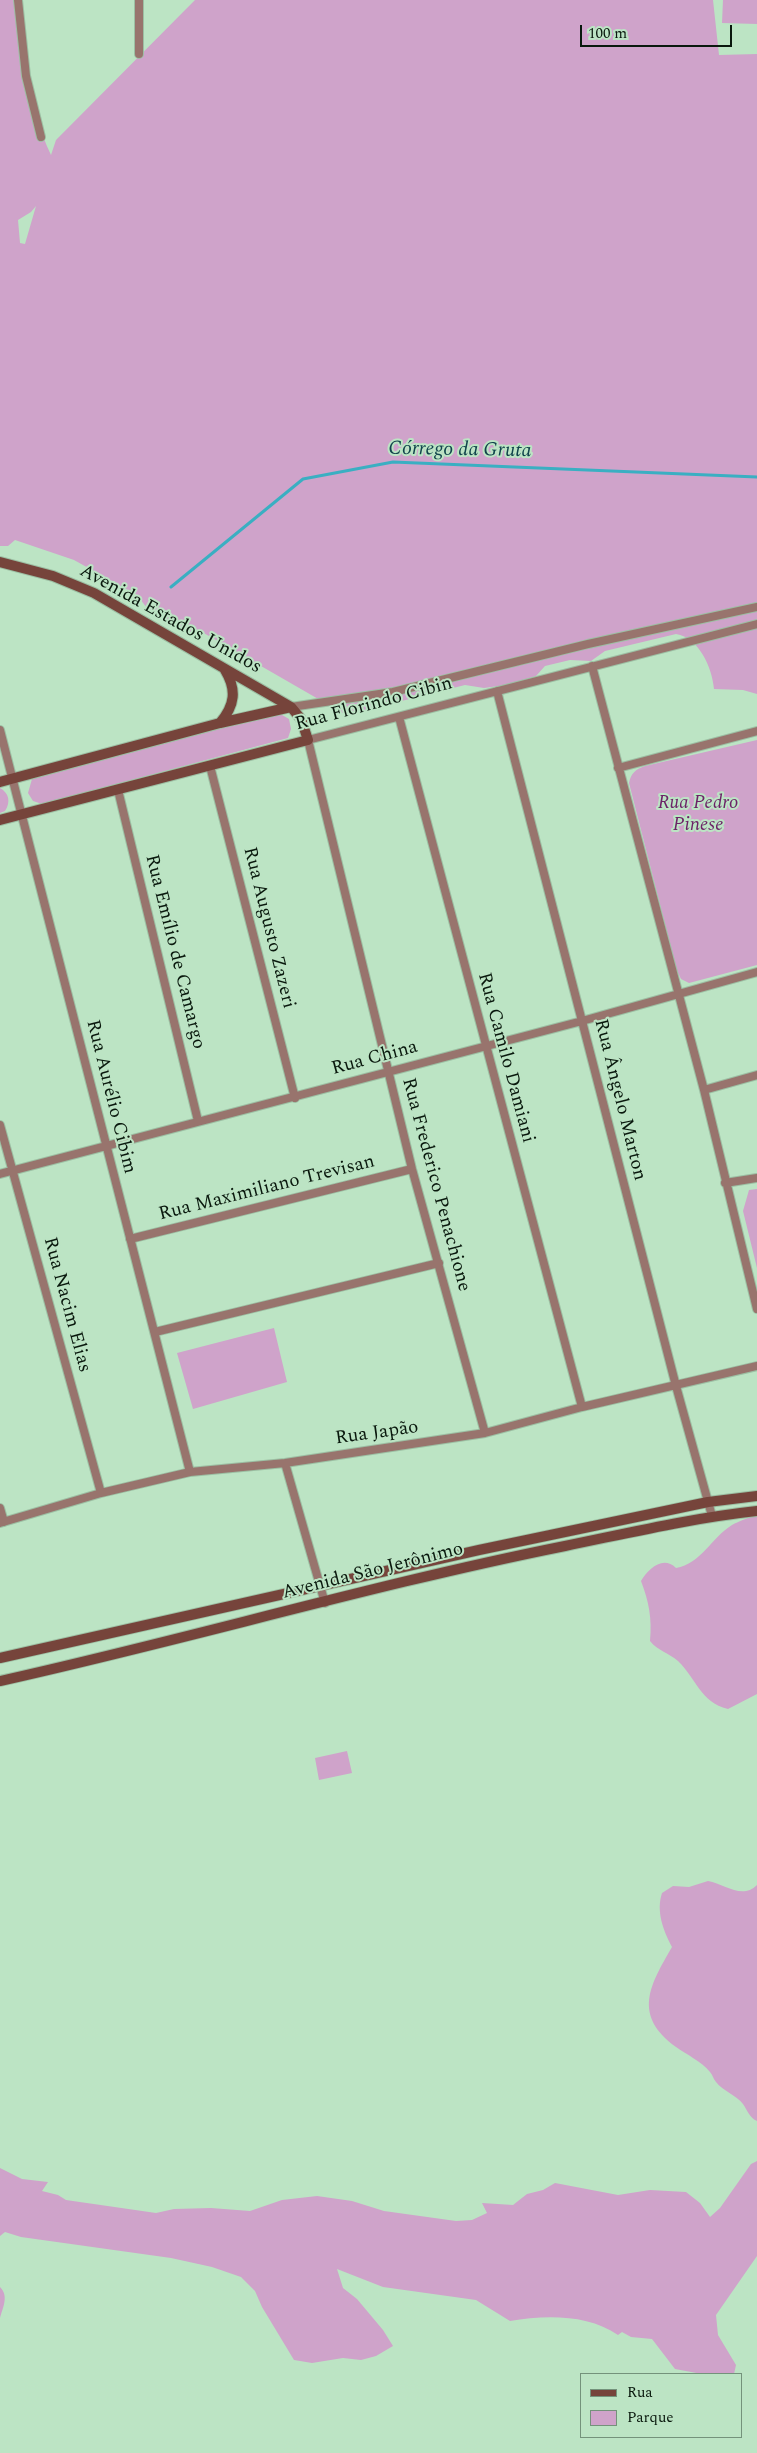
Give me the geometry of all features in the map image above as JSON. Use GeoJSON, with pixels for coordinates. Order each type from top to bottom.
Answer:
{"type":"FeatureCollection","features":[{"type":"Feature","properties":{"kind":"street"},"geometry":{"type":"LineString","coordinates":[[18,0],[26,76],[41,137]]}},
{"type":"Feature","properties":{"kind":"street"},"geometry":{"type":"LineString","coordinates":[[139,0],[139,54]]}},
{"type":"Feature","properties":{"kind":"street","name":"Avenida Estados Unidos"},"geometry":{"type":"LineString","coordinates":[[0,562],[53,576],[94,594],[291,707]]}},
{"type":"Feature","properties":{"kind":"street","name":"Rua Florindo Cibin"},"geometry":{"type":"LineString","coordinates":[[0,782],[220,723],[291,707],[393,692],[588,644],[757,607]]}},
{"type":"Feature","properties":{"kind":"street","name":"Rua Florindo Cibin"},"geometry":{"type":"LineString","coordinates":[[0,820],[757,624]]}},
{"type":"Feature","properties":{"kind":"street"},"geometry":{"type":"LineString","coordinates":[[592,666],[704,1090],[757,1309]]}},
{"type":"Feature","properties":{"kind":"street"},"geometry":{"type":"LineString","coordinates":[[220,723],[230,712],[234,697],[232,682],[224,669]]}},
{"type":"Feature","properties":{"kind":"street","name":"Rua Ângelo Marton"},"geometry":{"type":"LineString","coordinates":[[497,691],[676,1386],[712,1516]]}},
{"type":"Feature","properties":{"kind":"street"},"geometry":{"type":"LineString","coordinates":[[291,707],[301,720],[308,740]]}},
{"type":"Feature","properties":{"kind":"street","name":"Rua Camilo Damiani"},"geometry":{"type":"LineString","coordinates":[[399,717],[582,1407]]}},
{"type":"Feature","properties":{"kind":"street","name":"Rua Aurélio Cibim"},"geometry":{"type":"LineString","coordinates":[[0,730],[190,1472]]}},
{"type":"Feature","properties":{"kind":"street"},"geometry":{"type":"LineString","coordinates":[[618,768],[757,730]]}},
{"type":"Feature","properties":{"kind":"street","name":"Rua Frederico Penachione"},"geometry":{"type":"LineString","coordinates":[[308,740],[412,1170],[485,1433]]}},
{"type":"Feature","properties":{"kind":"street","name":"Rua Augusto Zazeri"},"geometry":{"type":"LineString","coordinates":[[210,766],[295,1098]]}},
{"type":"Feature","properties":{"kind":"street","name":"Rua Emílio de Camargo"},"geometry":{"type":"LineString","coordinates":[[118,790],[198,1121]]}},
{"type":"Feature","properties":{"kind":"street","name":"Rua China"},"geometry":{"type":"LineString","coordinates":[[0,1174],[678,996],[757,972]]}},
{"type":"Feature","properties":{"kind":"street"},"geometry":{"type":"LineString","coordinates":[[704,1090],[757,1076]]}},
{"type":"Feature","properties":{"kind":"street","name":"Rua Nacim Elias"},"geometry":{"type":"LineString","coordinates":[[0,1124],[101,1493]]}},
{"type":"Feature","properties":{"kind":"street","name":"Rua Maximiliano Trevisan"},"geometry":{"type":"LineString","coordinates":[[130,1239],[412,1170]]}},
{"type":"Feature","properties":{"kind":"street"},"geometry":{"type":"LineString","coordinates":[[725,1183],[757,1178]]}},
{"type":"Feature","properties":{"kind":"street"},"geometry":{"type":"LineString","coordinates":[[155,1332],[439,1263]]}},
{"type":"Feature","properties":{"kind":"street","name":"Rua Japão"},"geometry":{"type":"LineString","coordinates":[[2,1523],[101,1493],[190,1472],[285,1463],[410,1446],[485,1433],[582,1407],[757,1366]]}},
{"type":"Feature","properties":{"kind":"street"},"geometry":{"type":"LineString","coordinates":[[285,1463],[325,1603]]}},
{"type":"Feature","properties":{"kind":"street","name":"Avenida São Jerônimo"},"geometry":{"type":"LineString","coordinates":[[0,1658],[321,1585],[708,1502],[757,1496]]}},
{"type":"Feature","properties":{"kind":"street"},"geometry":{"type":"LineString","coordinates":[[0,1508],[2,1523]]}},
{"type":"Feature","properties":{"kind":"street","name":"Avenida São Jerônimo"},"geometry":{"type":"LineString","coordinates":[[0,1681],[128,1652],[481,1563],[712,1516],[757,1511]]}},
{"type":"Feature","properties":{"kind":"green space"},"geometry":{"type":"Polygon","coordinates":[[[0,0],[14,0],[31,99],[51,155],[56,140],[195,0],[713,0],[719,55],[757,54],[757,694],[743,690],[714,689],[707,663],[698,647],[691,641],[676,634],[605,651],[591,661],[570,660],[545,666],[536,676],[506,685],[484,688],[465,685],[346,715],[202,632],[201,636],[168,624],[150,612],[137,595],[74,560],[15,540],[8,546],[0,546],[0,0]],[[36,206],[31,212],[18,220],[20,243],[25,244],[36,206]]]}},
{"type":"Feature","properties":{"kind":"green space"},"geometry":{"type":"Polygon","coordinates":[[[723,0],[757,0],[757,24],[722,23],[723,0]]]}},
{"type":"Feature","properties":{"kind":"green space"},"geometry":{"type":"Polygon","coordinates":[[[277,712],[289,719],[291,729],[288,738],[42,804],[33,801],[28,793],[32,779],[277,712]]]}},
{"type":"Feature","properties":{"kind":"green space","name":"Rua Pedro Pinese"},"geometry":{"type":"Polygon","coordinates":[[[757,740],[757,965],[689,983],[681,979],[677,971],[629,783],[634,772],[645,766],[757,740]]]}},
{"type":"Feature","properties":{"kind":"green space"},"geometry":{"type":"Polygon","coordinates":[[[0,788],[7,795],[8,801],[5,811],[0,813],[0,788]]]}},
{"type":"Feature","properties":{"kind":"green space"},"geometry":{"type":"Polygon","coordinates":[[[757,1189],[757,1268],[743,1211],[749,1190],[757,1189]]]}},
{"type":"Feature","properties":{"kind":"green space"},"geometry":{"type":"Polygon","coordinates":[[[274,1328],[287,1382],[193,1409],[177,1353],[274,1328]]]}},
{"type":"Feature","properties":{"kind":"green space"},"geometry":{"type":"Polygon","coordinates":[[[757,1514],[757,1694],[728,1709],[711,1701],[699,1689],[678,1661],[650,1641],[651,1625],[649,1610],[641,1581],[652,1568],[661,1563],[671,1564],[676,1568],[692,1561],[725,1530],[757,1514]]]}},
{"type":"Feature","properties":{"kind":"green space"},"geometry":{"type":"Polygon","coordinates":[[[347,1751],[352,1773],[319,1780],[315,1758],[347,1751]]]}},
{"type":"Feature","properties":{"kind":"green space"},"geometry":{"type":"Polygon","coordinates":[[[708,1881],[739,1891],[751,1889],[757,1885],[757,2121],[740,2101],[715,2081],[707,2068],[662,2035],[654,2023],[650,2011],[649,1999],[652,1987],[672,1947],[661,1920],[660,1900],[662,1893],[673,1886],[689,1887],[708,1881]]]}},
{"type":"Feature","properties":{"kind":"green space"},"geometry":{"type":"Polygon","coordinates":[[[757,2161],[757,2256],[716,2315],[718,2335],[736,2365],[734,2373],[697,2373],[675,2369],[652,2339],[631,2337],[622,2332],[618,2335],[593,2323],[552,2317],[510,2321],[476,2300],[383,2287],[337,2269],[343,2288],[357,2299],[383,2330],[393,2346],[376,2356],[361,2360],[343,2358],[312,2363],[294,2360],[262,2307],[255,2291],[241,2277],[212,2267],[171,2258],[21,2237],[5,2232],[0,2236],[0,2168],[22,2179],[48,2182],[42,2191],[58,2195],[66,2200],[156,2213],[174,2209],[211,2208],[250,2211],[282,2200],[317,2196],[352,2201],[384,2211],[456,2221],[472,2220],[487,2213],[482,2203],[513,2205],[527,2194],[543,2190],[555,2183],[618,2195],[650,2190],[686,2192],[700,2203],[710,2217],[720,2208],[751,2164],[757,2161]]]}},
{"type":"Feature","properties":{"kind":"green space"},"geometry":{"type":"Polygon","coordinates":[[[0,2287],[5,2298],[0,2318],[0,2287]]]}},
{"type":"Feature","properties":{"kind":"waterway","name":"Córrego da Gruta"},"geometry":{"type":"LineString","coordinates":[[171,587],[303,479],[393,462],[757,477]]}}]}
